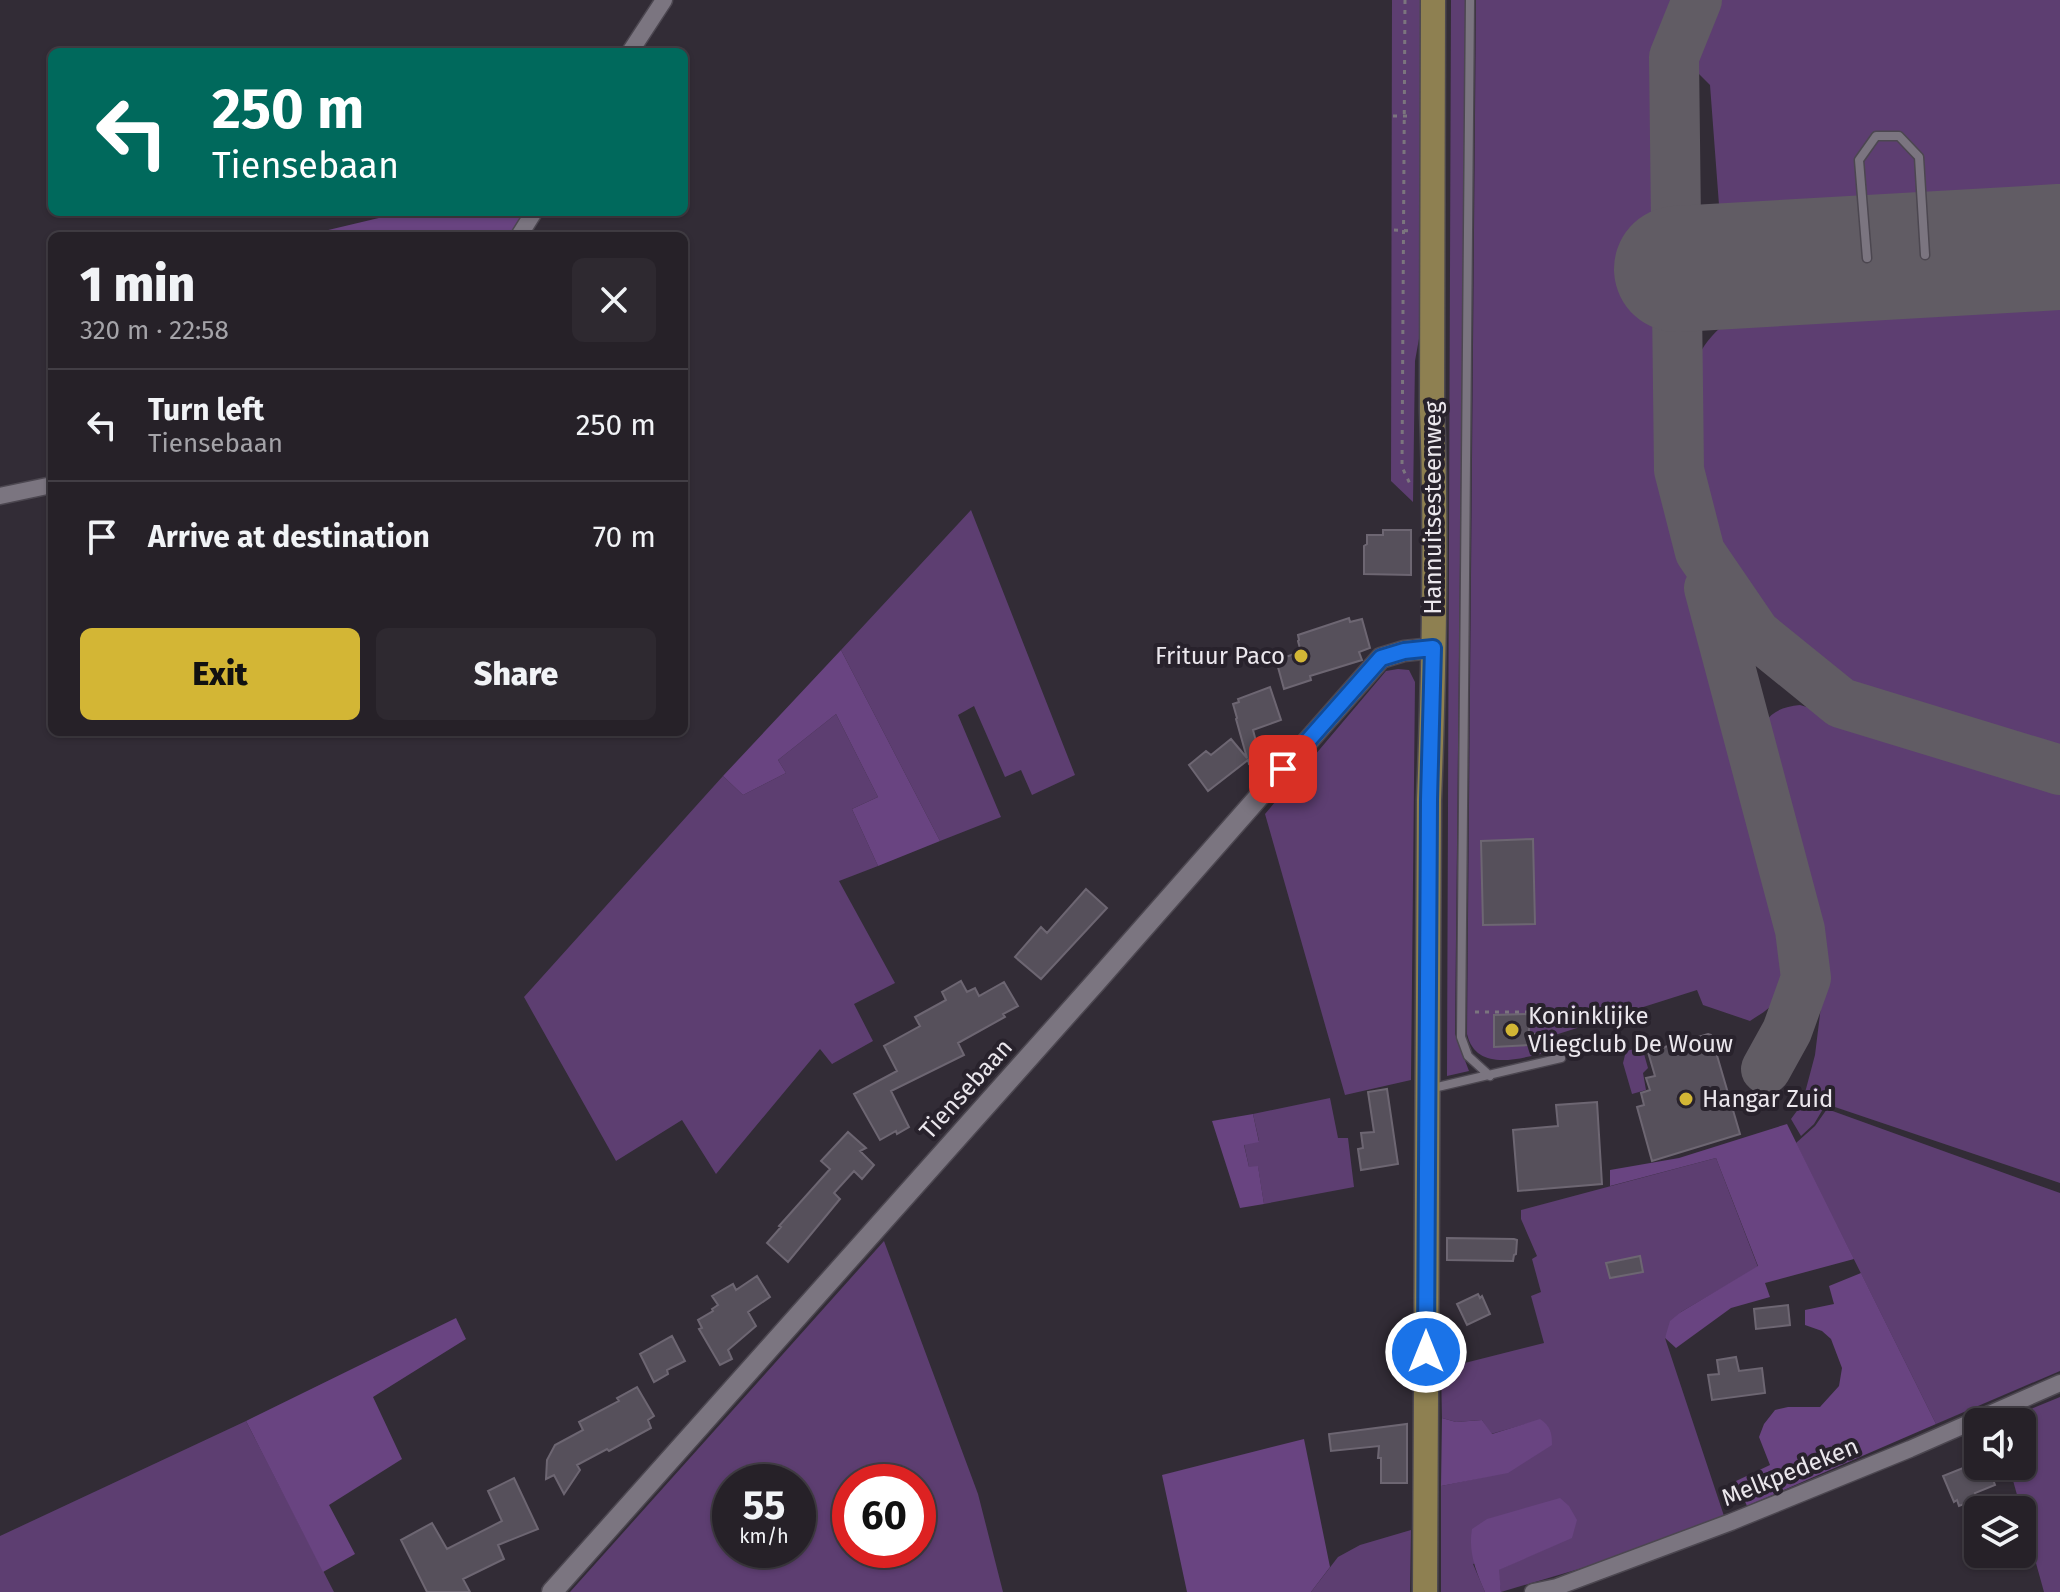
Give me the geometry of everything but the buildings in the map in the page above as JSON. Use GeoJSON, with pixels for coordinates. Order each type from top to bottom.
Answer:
{"type":"FeatureCollection","features":[{"type":"Feature","properties":{"kind":"main road","name":"Hannuitsesteenweg"},"geometry":{"type":"LineString","coordinates":[[1425,1592],[1429,816],[1433,648],[1433,0]]}},
{"type":"Feature","properties":{"kind":"street"},"geometry":{"type":"LineString","coordinates":[[633,48],[664,0]]}},
{"type":"Feature","properties":{"kind":"street"},"geometry":{"type":"LineString","coordinates":[[0,496],[48,486]]}},
{"type":"Feature","properties":{"kind":"street","name":"Tiensebaan"},"geometry":{"type":"LineString","coordinates":[[552,1592],[1381,658],[1404,651],[1433,648]]}},
{"type":"Feature","properties":{"kind":"street","name":"Melkpedeken"},"geometry":{"type":"LineString","coordinates":[[1533,1592],[1557,1587],[1731,1522],[1910,1449],[2060,1383]]}},
{"type":"Feature","properties":{"kind":"lane"},"geometry":{"type":"LineString","coordinates":[[1470,0],[1461,1037],[1468,1056],[1490,1076]]}},
{"type":"Feature","properties":{"kind":"lane"},"geometry":{"type":"LineString","coordinates":[[1867,258],[1859,160],[1876,136],[1899,136],[1919,157],[1925,255]]}},
{"type":"Feature","properties":{"kind":"lane"},"geometry":{"type":"LineString","coordinates":[[1428,1089],[1561,1058]]}},
{"type":"Feature","properties":{"kind":"path","name":"Hannuitsesteenweg"},"geometry":{"type":"LineString","coordinates":[[1405,0],[1402,467],[1412,487]]}},
{"type":"Feature","properties":{"kind":"path"},"geometry":{"type":"LineString","coordinates":[[1461,1012],[1534,1012],[1535,1065]]}},
{"type":"Feature","properties":{"kind":"shaded area"},"geometry":{"type":"Polygon","coordinates":[[[1392,0],[1421,0],[1420,333],[1415,361],[1413,502],[1391,481],[1392,0]]]}},
{"type":"Feature","properties":{"kind":"shaded area"},"geometry":{"type":"Polygon","coordinates":[[[1451,0],[1466,0],[1455,1034],[1469,1071],[1447,1076],[1451,0]]]}},
{"type":"Feature","properties":{"kind":"shaded area"},"geometry":{"type":"Polygon","coordinates":[[[1476,0],[1684,0],[1658,68],[1654,98],[1672,475],[1696,597],[1788,928],[1789,948],[1783,989],[1771,1006],[1750,1021],[1703,1005],[1697,990],[1555,1035],[1557,1050],[1504,1060],[1481,1055],[1467,1034],[1476,0]]]}},
{"type":"Feature","properties":{"kind":"shaded area"},"geometry":{"type":"Polygon","coordinates":[[[1709,0],[2060,0],[2060,200],[1766,217],[1747,216],[1719,205],[1710,85],[1686,61],[1709,0]]]}},
{"type":"Feature","properties":{"kind":"shaded area"},"geometry":{"type":"Polygon","coordinates":[[[387,216],[524,216],[514,232],[320,232],[387,216]]]}},
{"type":"Feature","properties":{"kind":"shaded area"},"geometry":{"type":"Polygon","coordinates":[[[2060,290],[2060,759],[1858,697],[1796,647],[1760,607],[1710,529],[1697,479],[1691,394],[1694,367],[1712,336],[1730,320],[1755,308],[1782,304],[2060,290]]]}},
{"type":"Feature","properties":{"kind":"shaded area"},"geometry":{"type":"Polygon","coordinates":[[[971,510],[1075,775],[1032,795],[1021,770],[1005,777],[974,706],[958,715],[1001,817],[940,841],[841,650],[971,510]]]}},
{"type":"Feature","properties":{"kind":"shaded area"},"geometry":{"type":"Polygon","coordinates":[[[841,650],[940,841],[878,866],[852,809],[878,797],[836,714],[778,760],[786,773],[743,795],[723,776],[841,650]]]}},
{"type":"Feature","properties":{"kind":"shaded area"},"geometry":{"type":"Polygon","coordinates":[[[1409,670],[1415,682],[1411,1080],[1345,1095],[1265,814],[1386,671],[1409,670]]]}},
{"type":"Feature","properties":{"kind":"shaded area"},"geometry":{"type":"Polygon","coordinates":[[[1800,705],[2060,783],[2060,1183],[1826,1104],[1814,1124],[1801,1136],[1791,1119],[1802,1104],[1815,1055],[1822,998],[1817,953],[1760,748],[1760,738],[1765,723],[1775,712],[1800,705]]]}},
{"type":"Feature","properties":{"kind":"shaded area"},"geometry":{"type":"Polygon","coordinates":[[[836,714],[878,797],[852,809],[878,866],[839,881],[895,983],[854,1004],[873,1041],[832,1064],[820,1049],[716,1174],[682,1120],[616,1161],[524,997],[723,776],[743,795],[786,773],[778,760],[836,714]]]}},
{"type":"Feature","properties":{"kind":"shaded area"},"geometry":{"type":"Polygon","coordinates":[[[1642,1047],[1648,1068],[1643,1073],[1646,1090],[1632,1094],[1623,1063],[1626,1051],[1642,1047]]]}},
{"type":"Feature","properties":{"kind":"shaded area"},"geometry":{"type":"Polygon","coordinates":[[[1330,1098],[1338,1138],[1348,1138],[1354,1187],[1264,1204],[1258,1167],[1249,1167],[1244,1144],[1259,1141],[1253,1114],[1330,1098]]]}},
{"type":"Feature","properties":{"kind":"shaded area"},"geometry":{"type":"Polygon","coordinates":[[[1827,1109],[2060,1193],[2060,1371],[1973,1408],[1964,1408],[1964,1412],[1936,1424],[1796,1143],[1815,1126],[1827,1109]]]}},
{"type":"Feature","properties":{"kind":"shaded area"},"geometry":{"type":"Polygon","coordinates":[[[1253,1114],[1259,1142],[1244,1145],[1249,1167],[1258,1166],[1264,1204],[1240,1208],[1212,1121],[1253,1114]]]}},
{"type":"Feature","properties":{"kind":"shaded area"},"geometry":{"type":"Polygon","coordinates":[[[1787,1124],[1854,1259],[1765,1283],[1770,1297],[1731,1308],[1676,1348],[1665,1338],[1670,1321],[1758,1266],[1716,1158],[1610,1186],[1610,1170],[1679,1158],[1787,1124]]]}},
{"type":"Feature","properties":{"kind":"shaded area"},"geometry":{"type":"Polygon","coordinates":[[[1716,1158],[1758,1267],[1681,1312],[1665,1338],[1724,1516],[1589,1566],[1501,1592],[1498,1570],[1572,1537],[1473,1564],[1485,1592],[1441,1592],[1441,1486],[1508,1472],[1540,1420],[1491,1434],[1482,1420],[1456,1422],[1442,1418],[1441,1369],[1544,1343],[1531,1296],[1541,1292],[1532,1259],[1537,1256],[1521,1219],[1521,1210],[1716,1158]]]}},
{"type":"Feature","properties":{"kind":"shaded area"},"geometry":{"type":"Polygon","coordinates":[[[884,1241],[978,1494],[1003,1592],[570,1592],[884,1241]]]}},
{"type":"Feature","properties":{"kind":"shaded area"},"geometry":{"type":"Polygon","coordinates":[[[1861,1273],[1936,1424],[1747,1506],[1736,1481],[1770,1465],[1759,1437],[1764,1424],[1775,1410],[1820,1407],[1839,1386],[1842,1368],[1831,1339],[1822,1331],[1805,1325],[1805,1310],[1834,1304],[1829,1286],[1861,1273]]]}},
{"type":"Feature","properties":{"kind":"shaded area"},"geometry":{"type":"Polygon","coordinates":[[[456,1318],[466,1339],[373,1397],[402,1459],[329,1505],[355,1554],[323,1572],[246,1421],[456,1318]]]}},
{"type":"Feature","properties":{"kind":"shaded area"},"geometry":{"type":"Polygon","coordinates":[[[2060,1397],[2060,1592],[2044,1592],[2036,1563],[2036,1496],[2017,1496],[2013,1480],[2036,1480],[2036,1408],[2033,1408],[2060,1397]]]}},
{"type":"Feature","properties":{"kind":"shaded area"},"geometry":{"type":"Polygon","coordinates":[[[1442,1418],[1456,1422],[1482,1420],[1492,1434],[1540,1419],[1550,1430],[1552,1445],[1508,1473],[1441,1486],[1442,1418]]]}},
{"type":"Feature","properties":{"kind":"shaded area"},"geometry":{"type":"Polygon","coordinates":[[[246,1421],[334,1592],[0,1592],[0,1536],[246,1421]]]}},
{"type":"Feature","properties":{"kind":"shaded area"},"geometry":{"type":"Polygon","coordinates":[[[1304,1439],[1330,1567],[1311,1592],[1187,1592],[1162,1475],[1304,1439]]]}},
{"type":"Feature","properties":{"kind":"shaded area"},"geometry":{"type":"Polygon","coordinates":[[[1560,1498],[1577,1520],[1572,1538],[1499,1570],[1501,1592],[1485,1592],[1472,1554],[1472,1529],[1487,1519],[1560,1498]]]}},
{"type":"Feature","properties":{"kind":"shaded area"},"geometry":{"type":"Polygon","coordinates":[[[1411,1530],[1410,1592],[1311,1592],[1338,1557],[1360,1545],[1411,1530]]]}},
{"type":"Feature","properties":{"kind":"taxiway"},"geometry":{"type":"LineString","coordinates":[[1697,0],[1674,57],[1679,470],[1700,552],[1756,634],[1841,703],[2060,770]]}},
{"type":"Feature","properties":{"kind":"taxiway"},"geometry":{"type":"LineString","coordinates":[[1709,588],[1800,930],[1806,978],[1787,1031],[1766,1069]]}},
{"type":"Feature","properties":{"kind":"runway"},"geometry":{"type":"LineString","coordinates":[[1677,269],[2060,247]]}},
{"type":"Feature","properties":{"kind":"place","name":"Frituur Paco"},"geometry":{"type":"Point","coordinates":[1301,656]}},
{"type":"Feature","properties":{"kind":"place","name":"Koninklijke Vliegclub De Wouw"},"geometry":{"type":"Point","coordinates":[1512,1030]}},
{"type":"Feature","properties":{"kind":"place","name":"Hangar Zuid"},"geometry":{"type":"Point","coordinates":[1686,1099]}},
{"type":"Feature","properties":{"kind":"route"},"geometry":{"type":"LineString","coordinates":[[1283,769],[1381,658],[1404,651],[1433,648],[1429,800],[1426,1352]]}}]}
